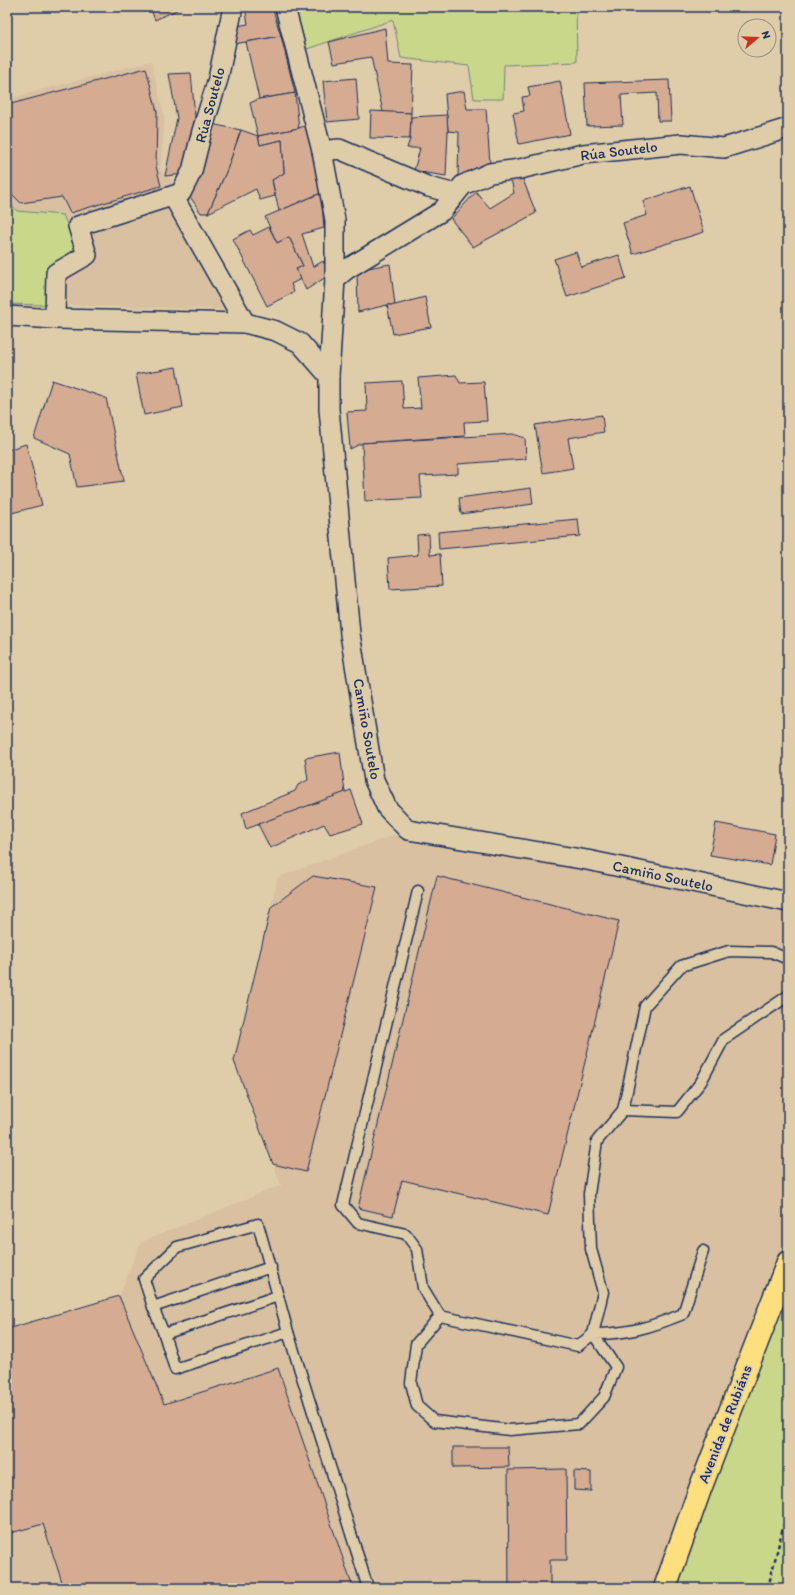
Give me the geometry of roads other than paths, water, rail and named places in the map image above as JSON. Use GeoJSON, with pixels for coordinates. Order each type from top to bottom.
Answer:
{"type":"FeatureCollection","features":[{"type":"Feature","properties":{"kind":"main road","name":"Avenida de Rubiáns"},"geometry":{"type":"LineString","coordinates":[[665,1588],[700,1489],[788,1262]]}},
{"type":"Feature","properties":{"kind":"street","name":"Rúa Soutelo"},"geometry":{"type":"LineString","coordinates":[[55,319],[56,273],[87,255],[78,226],[181,193],[192,171],[202,131],[218,79],[233,7]]}},
{"type":"Feature","properties":{"kind":"street"},"geometry":{"type":"LineString","coordinates":[[286,7],[322,151],[334,220],[335,278],[328,376]]}},
{"type":"Feature","properties":{"kind":"street","name":"Rúa Soutelo"},"geometry":{"type":"LineString","coordinates":[[335,278],[347,269],[442,211],[463,185],[490,173],[520,169],[583,154],[682,144],[724,148],[788,128]]}},
{"type":"Feature","properties":{"kind":"street"},"geometry":{"type":"LineString","coordinates":[[322,151],[339,149],[429,187],[455,194]]}},
{"type":"Feature","properties":{"kind":"street"},"geometry":{"type":"LineString","coordinates":[[173,196],[245,323]]}},
{"type":"Feature","properties":{"kind":"street"},"geometry":{"type":"LineString","coordinates":[[7,316],[55,319],[245,323],[276,331],[300,343],[328,376]]}},
{"type":"Feature","properties":{"kind":"street","name":"Camiño Soutelo"},"geometry":{"type":"LineString","coordinates":[[328,376],[329,409],[350,634],[374,780],[387,808],[408,830],[587,860],[788,902]]}},
{"type":"Feature","properties":{"kind":"lane"},"geometry":{"type":"LineString","coordinates":[[418,890],[343,1205],[358,1223],[406,1234],[417,1249],[423,1288],[440,1316],[578,1346],[593,1334],[603,1292],[591,1249],[589,1194],[597,1141],[623,1110],[645,1006],[681,966],[729,951],[771,952],[788,959]]}},
{"type":"Feature","properties":{"kind":"lane"},"geometry":{"type":"LineString","coordinates":[[623,1110],[677,1112],[701,1082],[724,1039],[788,996]]}},
{"type":"Feature","properties":{"kind":"lane"},"geometry":{"type":"LineString","coordinates":[[288,1332],[175,1369],[144,1279],[177,1247],[258,1224],[288,1332],[368,1588]]}},
{"type":"Feature","properties":{"kind":"lane"},"geometry":{"type":"LineString","coordinates":[[593,1334],[616,1334],[652,1327],[683,1314],[703,1251]]}},
{"type":"Feature","properties":{"kind":"lane"},"geometry":{"type":"LineString","coordinates":[[154,1307],[271,1267]]}},
{"type":"Feature","properties":{"kind":"lane"},"geometry":{"type":"LineString","coordinates":[[164,1334],[278,1296]]}},
{"type":"Feature","properties":{"kind":"lane"},"geometry":{"type":"LineString","coordinates":[[440,1316],[416,1344],[411,1383],[417,1406],[434,1421],[450,1423],[510,1430],[579,1424],[604,1397],[616,1367],[593,1334]]}}]}
